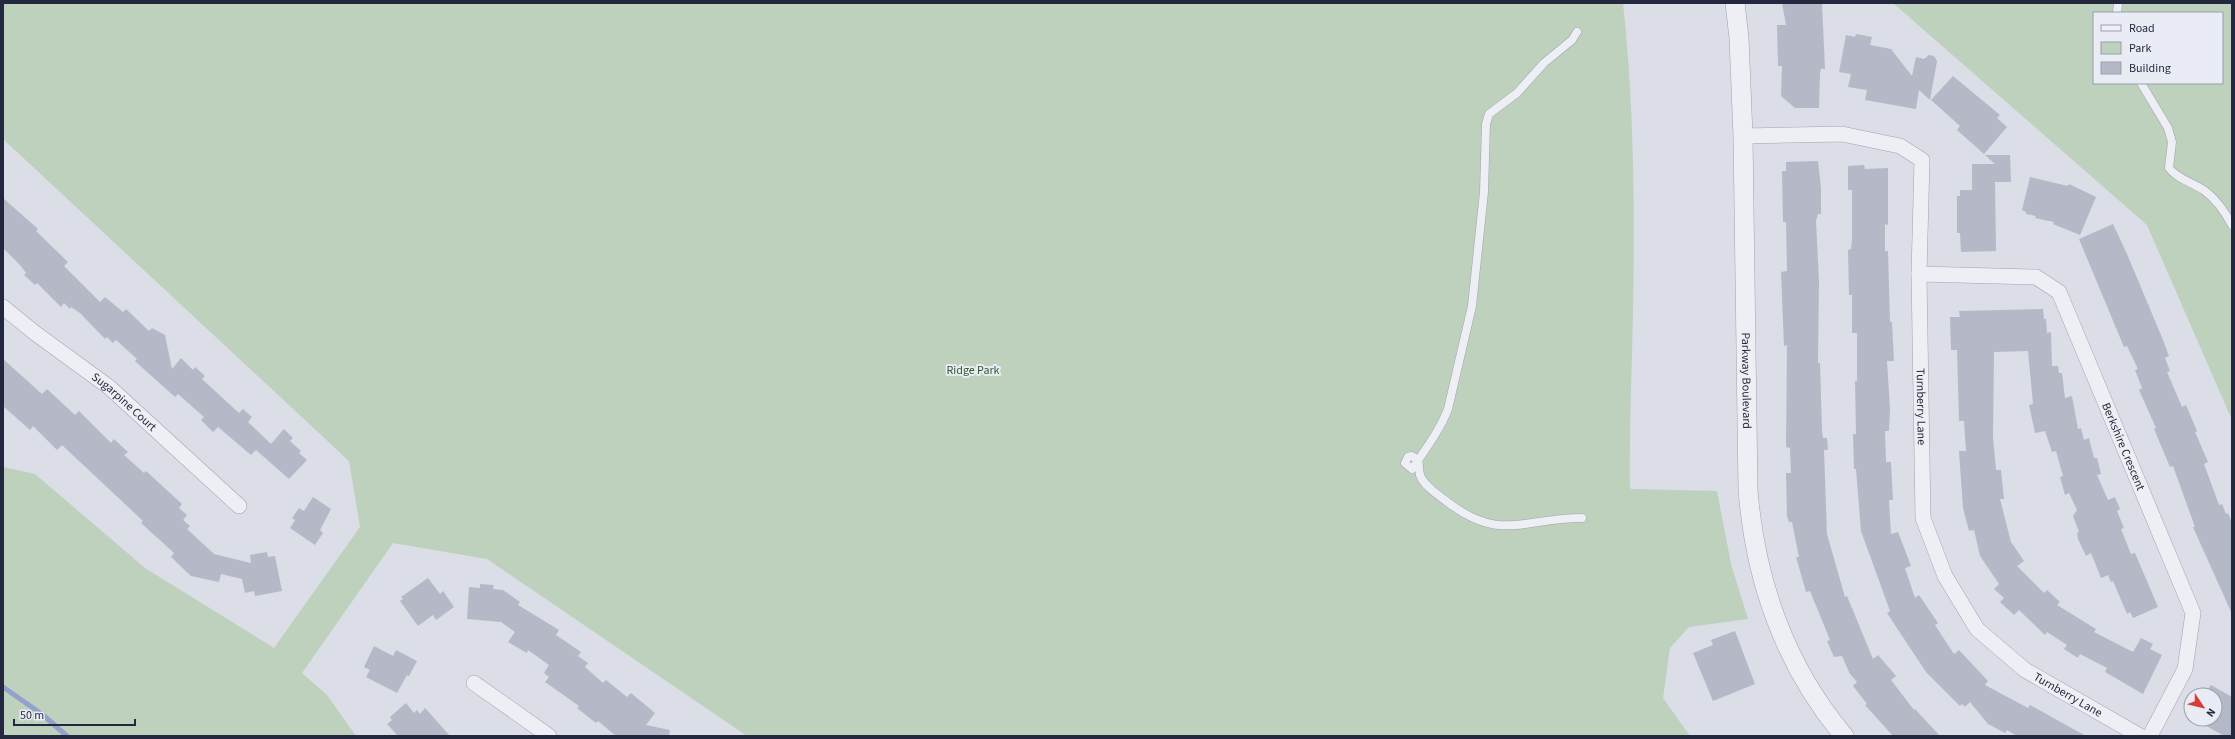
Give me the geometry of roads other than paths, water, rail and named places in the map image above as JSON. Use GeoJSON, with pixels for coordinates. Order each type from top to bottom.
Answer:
{"type":"FeatureCollection","features":[{"type":"Feature","properties":{"kind":"street","name":"Parkway Boulevard"},"geometry":{"type":"LineString","coordinates":[[1736,3],[1743,136],[1748,490],[1755,544],[1765,587],[1782,636],[1808,685],[1844,736]]}},
{"type":"Feature","properties":{"kind":"street","name":"Turnberry Lane"},"geometry":{"type":"LineString","coordinates":[[1743,136],[1842,134],[1900,146],[1922,160],[1919,274],[1923,518],[1945,576],[1977,629],[2025,670],[2140,736]]}},
{"type":"Feature","properties":{"kind":"street","name":"Berkshire Crescent"},"geometry":{"type":"LineString","coordinates":[[1919,274],[2036,277],[2059,292],[2194,613],[2185,669],[2150,736]]}},
{"type":"Feature","properties":{"kind":"street","name":"Sugarpine Court"},"geometry":{"type":"LineString","coordinates":[[3,307],[34,333],[109,387],[239,506]]}},
{"type":"Feature","properties":{"kind":"street"},"geometry":{"type":"LineString","coordinates":[[474,683],[549,736]]}},
{"type":"Feature","properties":{"kind":"lane"},"geometry":{"type":"LineString","coordinates":[[1577,32],[1572,40],[1544,62],[1517,93],[1490,114],[1486,124],[1484,192],[1472,306],[1448,409],[1443,420],[1412,469],[1436,494],[1467,517],[1489,525],[1526,524],[1565,518],[1582,518]]}},
{"type":"Feature","properties":{"kind":"lane"},"geometry":{"type":"LineString","coordinates":[[2141,84],[2168,128],[2172,142],[2168,168],[2173,174],[2206,191],[2222,208],[2232,225]]}},
{"type":"Feature","properties":{"kind":"lane"},"geometry":{"type":"LineString","coordinates":[[1418,460],[1420,476]]}},
{"type":"Feature","properties":{"kind":"waterway"},"geometry":{"type":"LineString","coordinates":[[3,687],[43,715],[67,736]]}},
{"type":"Feature","properties":{"kind":"park label","name":"Ridge Park"},"geometry":{"type":"Point","coordinates":[973,370]}}]}
